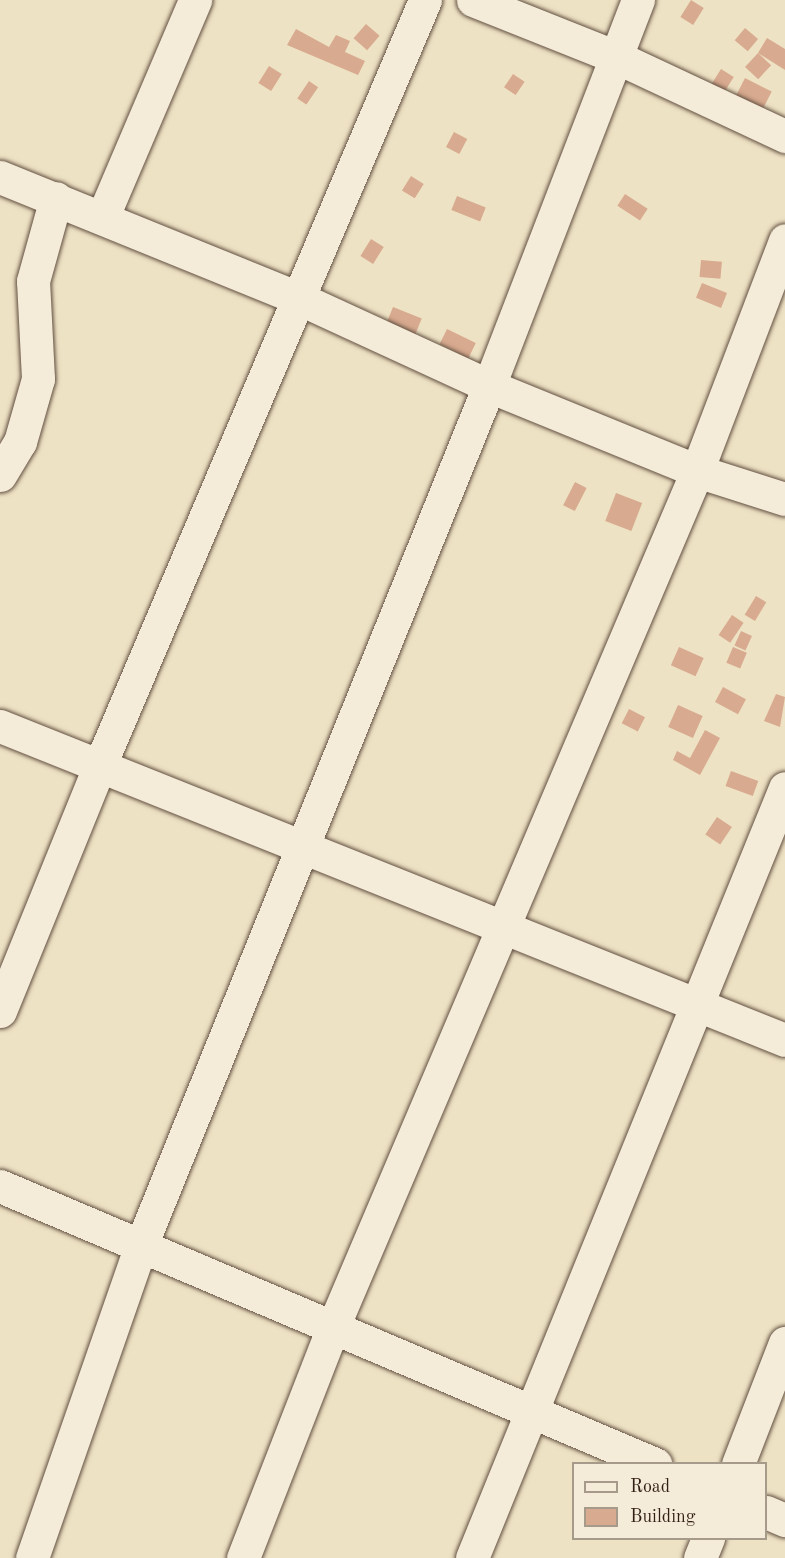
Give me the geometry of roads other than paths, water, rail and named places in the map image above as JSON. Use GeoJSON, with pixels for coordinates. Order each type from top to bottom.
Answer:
{"type":"FeatureCollection","features":[{"type":"Feature","properties":{"kind":"street"},"geometry":{"type":"LineString","coordinates":[[103,216],[195,0]]}},
{"type":"Feature","properties":{"kind":"street"},"geometry":{"type":"LineString","coordinates":[[0,1011],[100,765],[300,299],[424,0]]}},
{"type":"Feature","properties":{"kind":"street"},"geometry":{"type":"LineString","coordinates":[[473,0],[614,56],[785,136]]}},
{"type":"Feature","properties":{"kind":"street"},"geometry":{"type":"LineString","coordinates":[[32,1558],[140,1248],[304,848],[489,386],[614,56],[638,0]]}},
{"type":"Feature","properties":{"kind":"street"},"geometry":{"type":"LineString","coordinates":[[0,177],[103,216],[300,299],[489,386],[697,471],[785,500]]}},
{"type":"Feature","properties":{"kind":"street"},"geometry":{"type":"LineString","coordinates":[[0,475],[20,442],[39,379],[33,281],[56,198]]}},
{"type":"Feature","properties":{"kind":"street"},"geometry":{"type":"LineString","coordinates":[[243,1558],[333,1328],[697,471],[785,240]]}},
{"type":"Feature","properties":{"kind":"street"},"geometry":{"type":"LineString","coordinates":[[0,726],[785,1040]]}},
{"type":"Feature","properties":{"kind":"street"},"geometry":{"type":"LineString","coordinates":[[472,1558],[698,1007],[785,788]]}},
{"type":"Feature","properties":{"kind":"street"},"geometry":{"type":"LineString","coordinates":[[0,1186],[140,1248],[534,1410],[651,1462]]}},
{"type":"Feature","properties":{"kind":"street"},"geometry":{"type":"LineString","coordinates":[[739,1462],[785,1342]]}},
{"type":"Feature","properties":{"kind":"street"},"geometry":{"type":"LineString","coordinates":[[767,1513],[785,1520]]}},
{"type":"Feature","properties":{"kind":"street"},"geometry":{"type":"LineString","coordinates":[[700,1558],[708,1540]]}}]}
